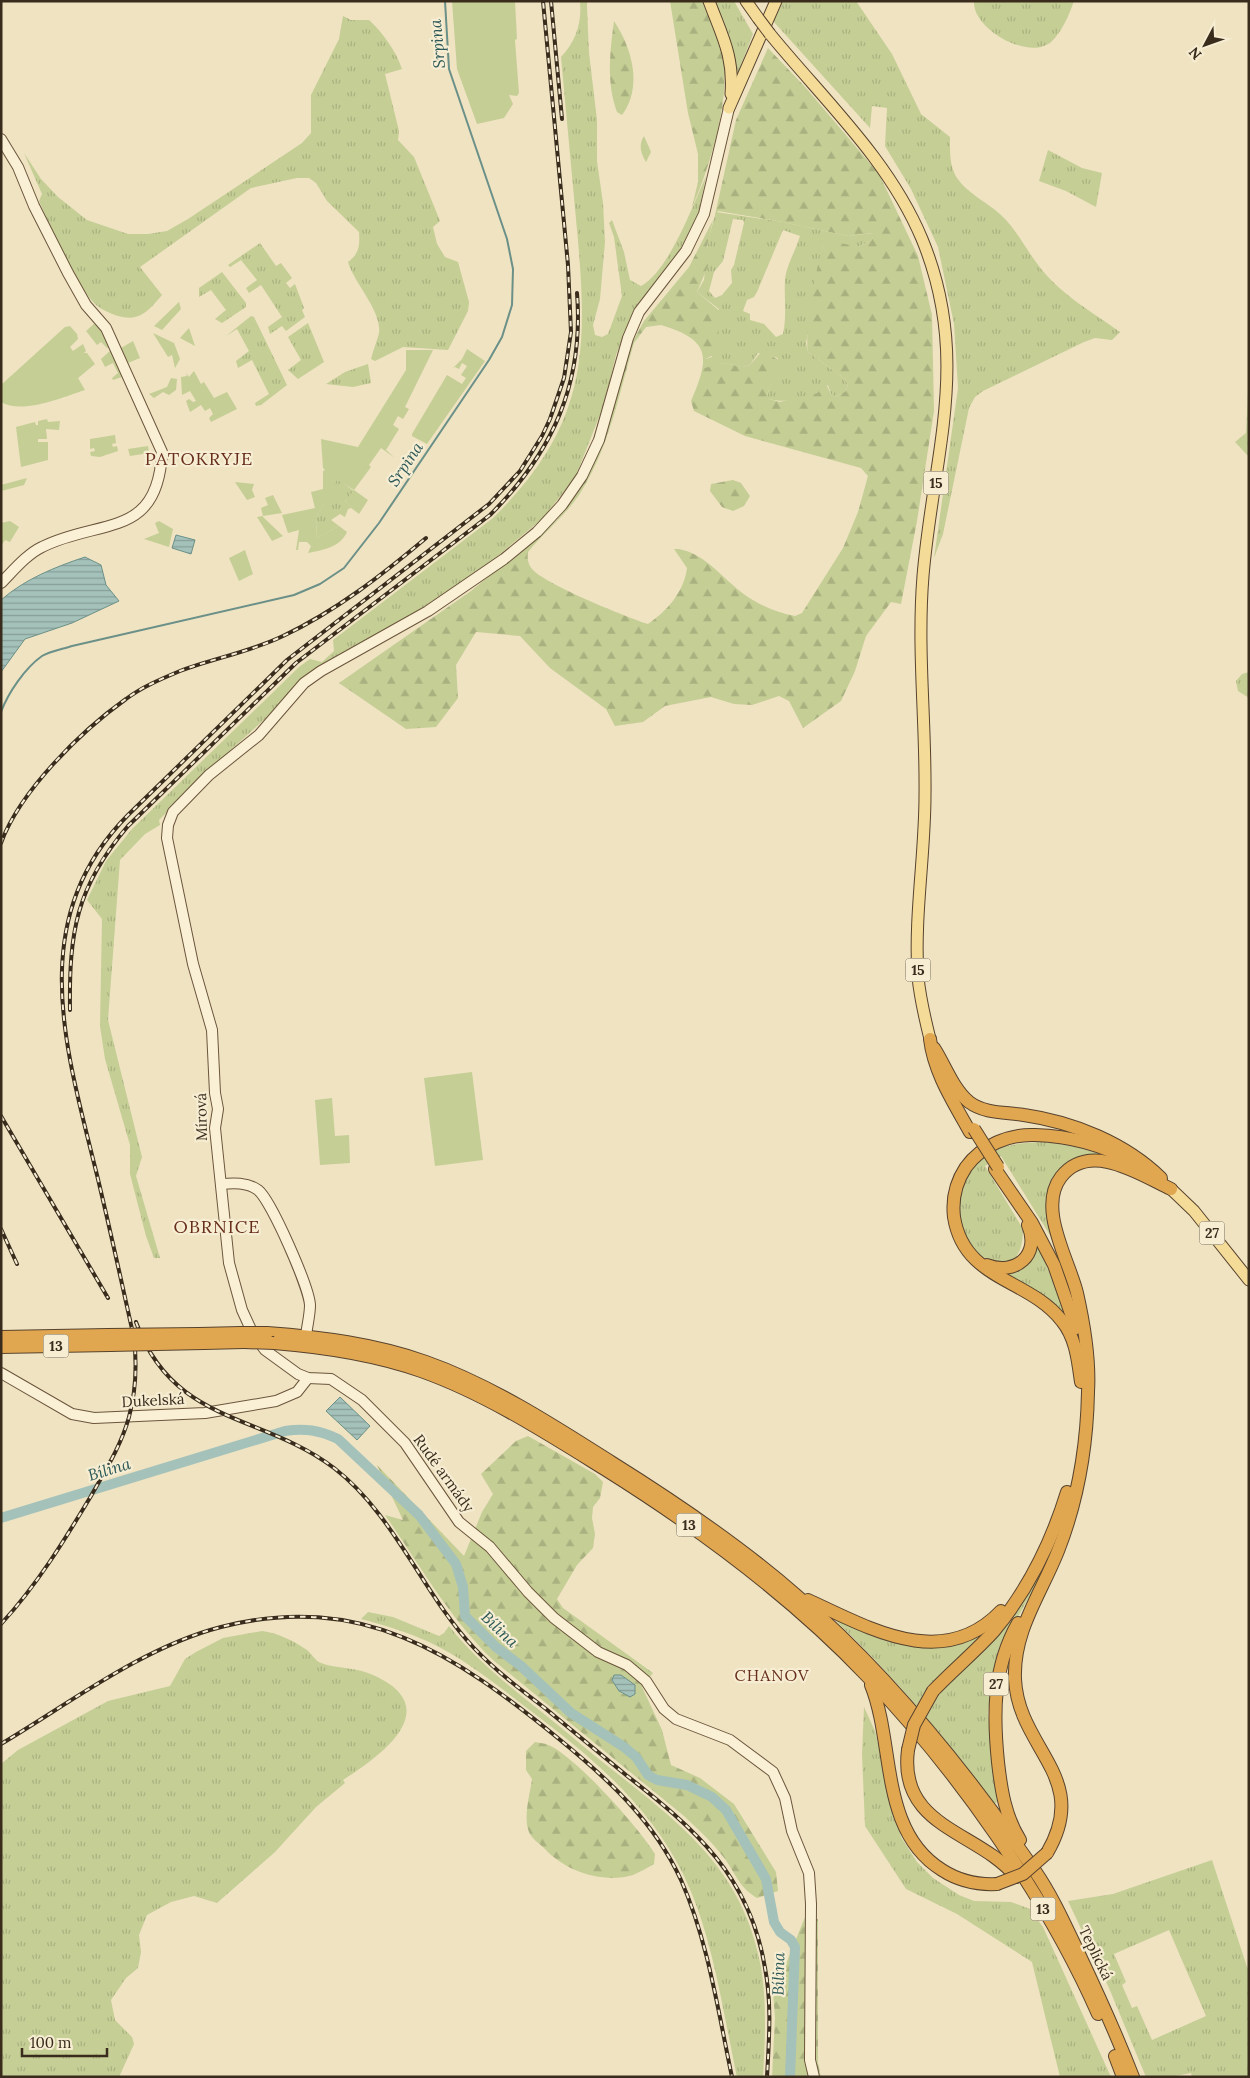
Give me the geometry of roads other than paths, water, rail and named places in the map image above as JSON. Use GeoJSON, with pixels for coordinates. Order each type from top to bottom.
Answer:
{"type":"FeatureCollection","features":[{"type":"Feature","properties":{"kind":"highway"},"geometry":{"type":"LineString","coordinates":[[932,1044],[948,1084],[972,1131],[1032,1223],[1054,1264],[1076,1330],[1081,1358],[1080,1432],[1072,1476],[1048,1544],[1018,1598],[993,1631],[934,1691],[914,1725],[908,1750],[907,1770],[910,1782],[924,1810],[943,1826],[987,1852],[1012,1872],[1075,1967]]}},
{"type":"Feature","properties":{"kind":"highway"},"geometry":{"type":"LineString","coordinates":[[932,1044],[956,1087],[972,1104],[981,1109],[1051,1121],[1097,1136],[1150,1168],[1171,1189]]}},
{"type":"Feature","properties":{"kind":"highway"},"geometry":{"type":"LineString","coordinates":[[1081,1382],[1074,1344],[1062,1320],[1037,1299],[993,1275],[965,1248],[959,1237],[954,1215],[955,1194],[960,1177],[970,1162],[984,1149],[1001,1140],[1022,1135],[1039,1135],[1089,1143],[1138,1164],[1171,1189]]}},
{"type":"Feature","properties":{"kind":"highway"},"geometry":{"type":"LineString","coordinates":[[1082,1326],[1077,1293],[1053,1214],[1053,1194],[1061,1177],[1077,1165],[1102,1161],[1131,1168],[1171,1189]]}},
{"type":"Feature","properties":{"kind":"highway"},"geometry":{"type":"LineString","coordinates":[[977,1261],[997,1269],[1010,1268],[1024,1259],[1031,1244],[1028,1227],[1002,1186],[996,1168]]}},
{"type":"Feature","properties":{"kind":"highway"},"geometry":{"type":"LineString","coordinates":[[996,1168],[1046,1241],[1064,1278],[1082,1326]]}},
{"type":"Feature","properties":{"kind":"highway","name":"27"},"geometry":{"type":"LineString","coordinates":[[1035,1871],[1015,1831],[1003,1798],[994,1710],[996,1684],[1007,1645],[1056,1548],[1072,1505],[1086,1440],[1088,1366],[1082,1326]]}},
{"type":"Feature","properties":{"kind":"highway","name":"13"},"geometry":{"type":"LineString","coordinates":[[1,1337],[109,1340],[202,1339],[244,1333],[340,1350],[408,1367],[446,1381],[520,1418],[643,1494],[730,1554],[804,1616],[867,1676],[1013,1851]]}},
{"type":"Feature","properties":{"kind":"highway","name":"13"},"geometry":{"type":"LineString","coordinates":[[271,1338],[306,1336],[355,1343],[411,1357],[453,1374],[500,1397],[589,1448],[705,1524],[796,1595],[874,1668],[942,1747],[1013,1851]]}},
{"type":"Feature","properties":{"kind":"highway","name":"13"},"geometry":{"type":"LineString","coordinates":[[1,1347],[109,1340]]}},
{"type":"Feature","properties":{"kind":"highway"},"geometry":{"type":"LineString","coordinates":[[867,1676],[878,1702],[893,1792],[905,1826],[913,1841],[928,1860],[948,1874],[971,1882],[997,1884],[1023,1874],[1047,1853],[1059,1832],[1062,1812],[1061,1792],[1051,1764],[1019,1704],[1015,1667],[1022,1628],[1058,1550],[1072,1505]]}},
{"type":"Feature","properties":{"kind":"highway"},"geometry":{"type":"LineString","coordinates":[[796,1595],[850,1621],[890,1636],[924,1641],[954,1639],[970,1635],[995,1617],[1017,1592],[1048,1544]]}},
{"type":"Feature","properties":{"kind":"highway","name":"Teplická"},"geometry":{"type":"LineString","coordinates":[[1013,1851],[1035,1871],[1053,1900],[1118,2038],[1133,2077]]}},
{"type":"Feature","properties":{"kind":"highway","name":"Teplická"},"geometry":{"type":"LineString","coordinates":[[1013,1851],[1098,2014],[1123,2077]]}},
{"type":"Feature","properties":{"kind":"main road"},"geometry":{"type":"LineString","coordinates":[[710,1],[730,54],[732,72],[729,108]]}},
{"type":"Feature","properties":{"kind":"main road","name":"15"},"geometry":{"type":"LineString","coordinates":[[746,1],[770,34],[872,153],[893,183],[922,240],[936,281],[944,316],[948,367],[947,400],[927,539],[920,612],[920,656],[925,757],[925,828],[917,950],[921,1004],[932,1044]]}},
{"type":"Feature","properties":{"kind":"main road"},"geometry":{"type":"LineString","coordinates":[[729,108],[776,1]]}},
{"type":"Feature","properties":{"kind":"main road","name":"27"},"geometry":{"type":"LineString","coordinates":[[1171,1189],[1194,1211],[1249,1280]]}},
{"type":"Feature","properties":{"kind":"street","name":"Mírová"},"geometry":{"type":"LineString","coordinates":[[308,1378],[273,1356],[258,1342],[244,1333],[229,1263],[218,1159],[215,1128],[218,1109],[212,1030],[175,882],[167,838],[168,825],[174,812],[209,775],[259,734],[304,683],[436,606],[504,559],[537,532],[562,505],[582,476],[599,440],[628,338],[639,312],[686,251],[704,214],[729,108]]}},
{"type":"Feature","properties":{"kind":"street"},"geometry":{"type":"LineString","coordinates":[[1,139],[18,167],[34,206],[68,273],[86,305],[106,328],[162,452],[161,469],[154,494],[139,512],[126,521],[40,548],[1,583]]}},
{"type":"Feature","properties":{"kind":"street"},"geometry":{"type":"LineString","coordinates":[[221,1184],[233,1183],[252,1186],[267,1200],[306,1288],[310,1305],[306,1336]]}},
{"type":"Feature","properties":{"kind":"street","name":"Dukelská"},"geometry":{"type":"LineString","coordinates":[[1,1373],[72,1414],[94,1418],[205,1413],[276,1401],[297,1392],[308,1378]]}},
{"type":"Feature","properties":{"kind":"street","name":"Rudé armády"},"geometry":{"type":"LineString","coordinates":[[308,1378],[331,1379],[362,1400],[405,1443],[459,1522],[490,1547],[528,1592],[554,1618],[598,1652],[627,1665],[646,1681],[664,1709],[676,1720],[730,1740],[774,1772],[785,1798],[792,1831],[809,1874],[811,1904],[810,2060],[814,2077]]}},
{"type":"Feature","properties":{"kind":"water"},"geometry":{"type":"Polygon","coordinates":[[[176,535],[195,540],[191,554],[172,548],[176,535]]]}},
{"type":"Feature","properties":{"kind":"water"},"geometry":{"type":"Polygon","coordinates":[[[85,557],[101,565],[106,585],[119,601],[72,623],[25,639],[1,672],[1,600],[41,574],[85,557]]]}},
{"type":"Feature","properties":{"kind":"water"},"geometry":{"type":"Polygon","coordinates":[[[340,1397],[370,1426],[357,1440],[326,1411],[340,1397]]]}},
{"type":"Feature","properties":{"kind":"water"},"geometry":{"type":"Polygon","coordinates":[[[614,1675],[621,1675],[635,1685],[635,1694],[630,1697],[619,1691],[612,1680],[614,1675]]]}},
{"type":"Feature","properties":{"kind":"waterway","name":"Srpina"},"geometry":{"type":"LineString","coordinates":[[1,712],[23,674],[42,656],[49,653],[72,646],[294,595],[320,584],[344,568],[379,523],[489,360],[502,337],[512,305],[513,269],[507,239],[449,69],[445,1]]}},
{"type":"Feature","properties":{"kind":"waterway","name":"Bílina"},"geometry":{"type":"LineString","coordinates":[[1,1518],[285,1431],[312,1430],[338,1439],[419,1515],[456,1564],[463,1587],[465,1616],[496,1647],[521,1666],[571,1713],[624,1747],[636,1757],[648,1775],[657,1780],[687,1785],[712,1797],[726,1810],[766,1879],[774,1922],[780,1932],[791,1940],[795,1947],[790,2077]]}},
{"type":"Feature","properties":{"kind":"railway"},"geometry":{"type":"LineString","coordinates":[[1,1624],[26,1594],[71,1530],[102,1477],[126,1428],[134,1388],[136,1368],[134,1338],[74,1080],[66,1033],[62,987],[64,942],[75,898],[96,855],[128,815],[287,660],[489,504],[520,471],[542,436],[564,378],[571,332],[568,265],[543,1]]}},
{"type":"Feature","properties":{"kind":"railway"},"geometry":{"type":"LineString","coordinates":[[551,1],[562,119]]}},
{"type":"Feature","properties":{"kind":"railway"},"geometry":{"type":"LineString","coordinates":[[70,1010],[71,957],[79,912],[97,870],[128,826],[296,663],[490,515],[531,466],[547,441],[560,414],[569,386],[575,357],[578,326],[577,293]]}},
{"type":"Feature","properties":{"kind":"railway"},"geometry":{"type":"LineString","coordinates":[[1,843],[10,823],[37,783],[90,728],[126,699],[145,687],[180,671],[270,642],[303,626],[358,592],[426,538]]}},
{"type":"Feature","properties":{"kind":"railway"},"geometry":{"type":"LineString","coordinates":[[1,1116],[108,1298]]}},
{"type":"Feature","properties":{"kind":"railway"},"geometry":{"type":"LineString","coordinates":[[1,1229],[17,1264]]}},
{"type":"Feature","properties":{"kind":"railway"},"geometry":{"type":"LineString","coordinates":[[136,1322],[152,1356],[172,1381],[196,1399],[222,1413],[278,1436],[306,1450],[334,1468],[355,1487],[374,1508],[439,1603],[474,1648],[509,1680],[675,1815],[716,1857],[733,1881],[747,1907],[758,1936],[769,1995],[767,2077]]}},
{"type":"Feature","properties":{"kind":"railway"},"geometry":{"type":"LineString","coordinates":[[1,1744],[135,1662],[192,1636],[221,1627],[271,1618],[318,1617],[362,1624],[403,1638],[443,1657],[482,1681],[520,1708],[595,1770],[628,1802],[643,1820],[670,1859],[690,1903],[705,1952],[732,2077]]}},
{"type":"Feature","properties":{"kind":"district","name":"PATOKRYJE"},"geometry":{"type":"Point","coordinates":[199,458]}},
{"type":"Feature","properties":{"kind":"district","name":"OBRNICE"},"geometry":{"type":"Point","coordinates":[217,1226]}},
{"type":"Feature","properties":{"kind":"district","name":"CHANOV"},"geometry":{"type":"Point","coordinates":[772,1675]}}]}
